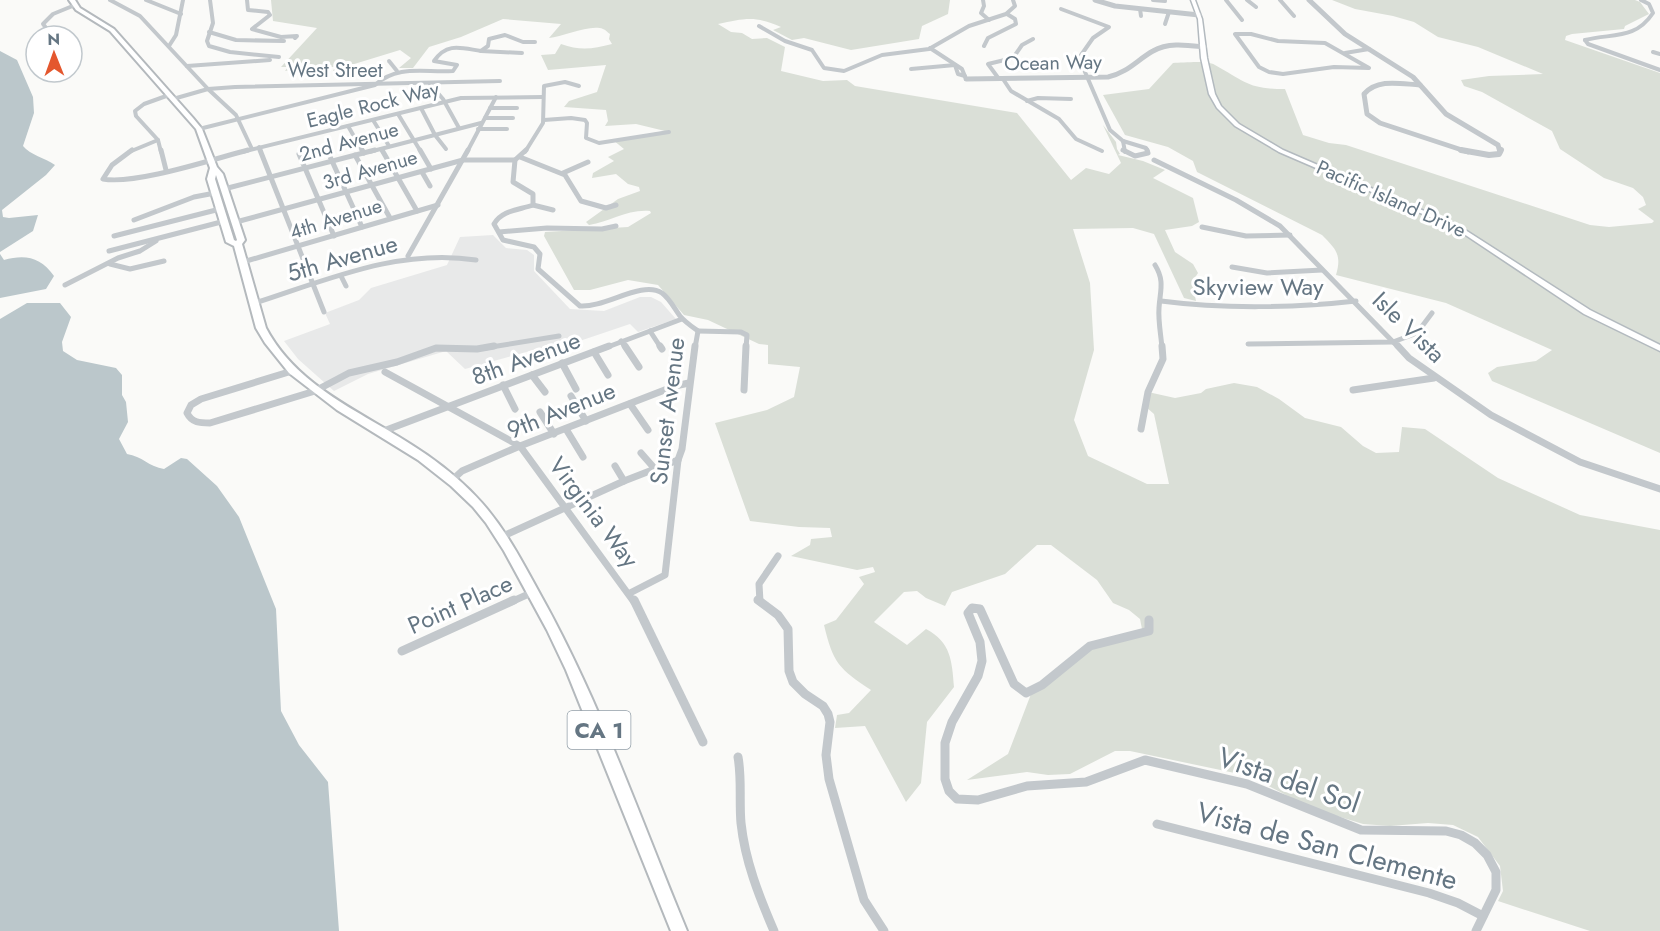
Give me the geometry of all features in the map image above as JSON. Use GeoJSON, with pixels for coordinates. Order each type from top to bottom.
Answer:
{"type":"FeatureCollection","features":[{"type":"Feature","properties":{"kind":"highway","name":"CA 1"},"geometry":{"type":"LineString","coordinates":[[74,3],[87,15],[112,30],[199,129],[212,159],[218,202],[230,242],[238,244]]}},
{"type":"Feature","properties":{"kind":"highway"},"geometry":{"type":"LineString","coordinates":[[213,172],[218,188],[224,189],[218,202],[224,207],[229,220],[236,223]]}},
{"type":"Feature","properties":{"kind":"highway","name":"CA 1"},"geometry":{"type":"LineString","coordinates":[[224,189],[241,240],[238,244],[266,338],[292,371],[315,391],[423,457],[484,512],[501,537],[549,618],[580,683],[679,931]]}},
{"type":"Feature","properties":{"kind":"highway"},"geometry":{"type":"LineString","coordinates":[[226,224],[236,223]]}},
{"type":"Feature","properties":{"kind":"main road","name":"Pacific Island Drive"},"geometry":{"type":"LineString","coordinates":[[1193,0],[1198,14],[1212,94],[1224,113],[1244,130],[1281,151],[1458,227],[1587,312],[1660,348]]}},
{"type":"Feature","properties":{"kind":"street"},"geometry":{"type":"LineString","coordinates":[[110,0],[140,16],[170,46],[208,89],[238,118],[252,149]]}},
{"type":"Feature","properties":{"kind":"street"},"geometry":{"type":"LineString","coordinates":[[146,0],[181,14]]}},
{"type":"Feature","properties":{"kind":"street"},"geometry":{"type":"LineString","coordinates":[[170,46],[176,35],[183,0]]}},
{"type":"Feature","properties":{"kind":"street"},"geometry":{"type":"LineString","coordinates":[[187,66],[279,57],[217,50],[209,46],[207,41],[213,22],[210,0]]}},
{"type":"Feature","properties":{"kind":"street"},"geometry":{"type":"LineString","coordinates":[[210,32],[223,38],[244,40],[282,41],[298,37],[271,35],[252,29],[268,17],[268,12],[248,10],[247,0]]}},
{"type":"Feature","properties":{"kind":"street"},"geometry":{"type":"LineString","coordinates":[[983,0],[984,6],[981,13],[989,20]]}},
{"type":"Feature","properties":{"kind":"street"},"geometry":{"type":"LineString","coordinates":[[759,26],[785,40],[812,50],[820,66],[833,71],[850,70],[872,57],[930,48],[943,43],[970,25],[1007,14],[1015,6],[1013,0]]}},
{"type":"Feature","properties":{"kind":"street"},"geometry":{"type":"LineString","coordinates":[[1095,0],[1115,6],[1198,14]]}},
{"type":"Feature","properties":{"kind":"street"},"geometry":{"type":"LineString","coordinates":[[1153,0],[1165,1]]}},
{"type":"Feature","properties":{"kind":"street"},"geometry":{"type":"LineString","coordinates":[[1226,0],[1242,20]]}},
{"type":"Feature","properties":{"kind":"street"},"geometry":{"type":"LineString","coordinates":[[1247,0],[1256,7]]}},
{"type":"Feature","properties":{"kind":"street"},"geometry":{"type":"LineString","coordinates":[[1280,0],[1294,16]]}},
{"type":"Feature","properties":{"kind":"street"},"geometry":{"type":"LineString","coordinates":[[1309,0],[1345,34],[1405,70],[1420,85],[1446,114],[1498,145],[1501,151],[1499,154],[1486,156],[1464,151],[1380,123],[1370,118],[1364,111],[1364,94],[1371,87],[1389,84],[1420,85]]}},
{"type":"Feature","properties":{"kind":"street"},"geometry":{"type":"LineString","coordinates":[[1641,0],[1649,4],[1653,13],[1649,20],[1633,34],[1585,40],[1588,44],[1660,70]]}},
{"type":"Feature","properties":{"kind":"street"},"geometry":{"type":"LineString","coordinates":[[44,24],[46,19],[74,3]]}},
{"type":"Feature","properties":{"kind":"street","name":"Isle Vista"},"geometry":{"type":"LineString","coordinates":[[1062,9],[1108,27],[1093,38],[1079,58],[1110,130],[1123,141],[1146,148],[1149,158]]}},
{"type":"Feature","properties":{"kind":"street"},"geometry":{"type":"LineString","coordinates":[[1140,9],[1141,16]]}},
{"type":"Feature","properties":{"kind":"street"},"geometry":{"type":"LineString","coordinates":[[1165,24],[1169,12]]}},
{"type":"Feature","properties":{"kind":"street"},"geometry":{"type":"LineString","coordinates":[[984,46],[988,38],[1016,24],[1015,20],[1007,14]]}},
{"type":"Feature","properties":{"kind":"street"},"geometry":{"type":"LineString","coordinates":[[1346,54],[1369,68],[1334,67],[1298,73],[1276,73],[1259,67],[1234,35],[1239,33],[1278,41],[1324,42],[1346,54],[1370,50]]}},
{"type":"Feature","properties":{"kind":"street"},"geometry":{"type":"LineString","coordinates":[[481,51],[488,46],[489,39],[502,34],[510,34],[521,41],[535,42]]}},
{"type":"Feature","properties":{"kind":"street"},"geometry":{"type":"LineString","coordinates":[[1033,39],[1022,45],[1020,53],[1014,58],[988,64],[1011,91],[1043,108],[1059,119],[1076,139],[1102,152]]}},
{"type":"Feature","properties":{"kind":"street","name":"Ocean Way"},"geometry":{"type":"LineString","coordinates":[[965,77],[1001,79],[1108,77],[1124,73],[1158,49],[1175,45],[1204,46]]}},
{"type":"Feature","properties":{"kind":"street"},"geometry":{"type":"LineString","coordinates":[[199,129],[375,85],[383,76],[397,71],[452,71],[457,68],[457,65],[434,61],[441,51],[456,47],[522,53]]}},
{"type":"Feature","properties":{"kind":"street"},"geometry":{"type":"LineString","coordinates":[[930,48],[954,64],[958,74],[965,77]]}},
{"type":"Feature","properties":{"kind":"street"},"geometry":{"type":"LineString","coordinates":[[1653,52],[1660,54]]}},
{"type":"Feature","properties":{"kind":"street"},"geometry":{"type":"LineString","coordinates":[[389,62],[397,71]]}},
{"type":"Feature","properties":{"kind":"street"},"geometry":{"type":"LineString","coordinates":[[911,69],[954,64]]}},
{"type":"Feature","properties":{"kind":"street","name":"West Street"},"geometry":{"type":"LineString","coordinates":[[158,140],[136,116],[135,111],[144,104],[208,89],[500,81]]}},
{"type":"Feature","properties":{"kind":"street"},"geometry":{"type":"LineString","coordinates":[[533,205],[533,194],[513,182],[517,158],[535,138],[544,120],[543,97],[546,85],[565,82],[579,86]]}},
{"type":"Feature","properties":{"kind":"street"},"geometry":{"type":"LineString","coordinates":[[430,84],[443,96],[444,103],[459,128]]}},
{"type":"Feature","properties":{"kind":"street"},"geometry":{"type":"LineString","coordinates":[[408,256],[496,97]]}},
{"type":"Feature","properties":{"kind":"street","name":"Eagle Rock Way"},"geometry":{"type":"LineString","coordinates":[[158,140],[130,150],[107,172],[103,179],[115,181],[166,170],[461,98],[543,97]]}},
{"type":"Feature","properties":{"kind":"street"},"geometry":{"type":"LineString","coordinates":[[1027,101],[1038,98],[1071,99]]}},
{"type":"Feature","properties":{"kind":"street"},"geometry":{"type":"LineString","coordinates":[[420,108],[435,135],[446,148]]}},
{"type":"Feature","properties":{"kind":"street"},"geometry":{"type":"LineString","coordinates":[[490,108],[516,108]]}},
{"type":"Feature","properties":{"kind":"street"},"geometry":{"type":"LineString","coordinates":[[398,114],[431,169]]}},
{"type":"Feature","properties":{"kind":"street","name":"2nd Avenue"},"geometry":{"type":"LineString","coordinates":[[224,189],[483,121],[513,118]]}},
{"type":"Feature","properties":{"kind":"street"},"geometry":{"type":"LineString","coordinates":[[544,120],[572,118],[585,120],[587,123],[586,138],[599,143],[669,132]]}},
{"type":"Feature","properties":{"kind":"street"},"geometry":{"type":"LineString","coordinates":[[373,120],[389,147]]}},
{"type":"Feature","properties":{"kind":"street"},"geometry":{"type":"LineString","coordinates":[[348,126],[364,153]]}},
{"type":"Feature","properties":{"kind":"street"},"geometry":{"type":"LineString","coordinates":[[478,129],[507,129]]}},
{"type":"Feature","properties":{"kind":"street"},"geometry":{"type":"LineString","coordinates":[[158,140],[166,170]]}},
{"type":"Feature","properties":{"kind":"street","name":"Isle Vista"},"geometry":{"type":"LineString","coordinates":[[1123,141],[1123,150],[1128,155],[1149,158],[1236,200],[1280,226],[1394,342],[1434,378],[1491,415],[1580,462],[1660,489]]}},
{"type":"Feature","properties":{"kind":"street"},"geometry":{"type":"LineString","coordinates":[[260,147],[324,312]]}},
{"type":"Feature","properties":{"kind":"street"},"geometry":{"type":"LineString","coordinates":[[325,147],[362,227]]}},
{"type":"Feature","properties":{"kind":"street"},"geometry":{"type":"LineString","coordinates":[[381,148],[417,211]]}},
{"type":"Feature","properties":{"kind":"street"},"geometry":{"type":"LineString","coordinates":[[299,154],[334,236]]}},
{"type":"Feature","properties":{"kind":"street"},"geometry":{"type":"LineString","coordinates":[[355,156],[390,218]]}},
{"type":"Feature","properties":{"kind":"street","name":"3rd Avenue"},"geometry":{"type":"LineString","coordinates":[[236,223],[463,160],[517,158],[563,173]]}},
{"type":"Feature","properties":{"kind":"street"},"geometry":{"type":"LineString","coordinates":[[588,162],[563,173],[570,179],[581,201],[596,207],[606,208],[616,205]]}},
{"type":"Feature","properties":{"kind":"street"},"geometry":{"type":"LineString","coordinates":[[422,172],[430,186]]}},
{"type":"Feature","properties":{"kind":"street"},"geometry":{"type":"LineString","coordinates":[[134,220],[194,197],[218,202]]}},
{"type":"Feature","properties":{"kind":"street"},"geometry":{"type":"LineString","coordinates":[[114,236],[218,202]]}},
{"type":"Feature","properties":{"kind":"street","name":"4th Avenue"},"geometry":{"type":"LineString","coordinates":[[243,262],[438,205]]}},
{"type":"Feature","properties":{"kind":"street"},"geometry":{"type":"LineString","coordinates":[[553,210],[533,205],[498,217],[494,224],[499,231],[547,228],[602,229],[616,226]]}},
{"type":"Feature","properties":{"kind":"street"},"geometry":{"type":"LineString","coordinates":[[109,251],[226,224]]}},
{"type":"Feature","properties":{"kind":"street"},"geometry":{"type":"LineString","coordinates":[[1202,227],[1230,235],[1268,238],[1290,235]]}},
{"type":"Feature","properties":{"kind":"street","name":"Sunset Avenue"},"geometry":{"type":"LineString","coordinates":[[499,231],[503,240],[534,247],[540,254],[538,269],[580,306],[589,308],[601,306],[634,291],[658,291],[668,299],[682,319],[698,331],[689,383],[682,449],[678,460],[665,575],[630,593]]}},
{"type":"Feature","properties":{"kind":"street"},"geometry":{"type":"LineString","coordinates":[[65,285],[118,258],[140,250],[160,238]]}},
{"type":"Feature","properties":{"kind":"street","name":"5th Avenue"},"geometry":{"type":"LineString","coordinates":[[255,303],[408,256],[464,257],[476,260]]}},
{"type":"Feature","properties":{"kind":"street"},"geometry":{"type":"LineString","coordinates":[[110,264],[118,270],[132,270],[164,261]]}},
{"type":"Feature","properties":{"kind":"street"},"geometry":{"type":"LineString","coordinates":[[1141,429],[1148,392],[1163,359],[1159,329],[1163,290],[1161,274],[1155,265]]}},
{"type":"Feature","properties":{"kind":"street"},"geometry":{"type":"LineString","coordinates":[[1232,267],[1267,273],[1322,270]]}},
{"type":"Feature","properties":{"kind":"street"},"geometry":{"type":"LineString","coordinates":[[341,276],[346,286]]}},
{"type":"Feature","properties":{"kind":"street","name":"Skyview Way"},"geometry":{"type":"LineString","coordinates":[[1161,301],[1198,306],[1331,304],[1356,301]]}},
{"type":"Feature","properties":{"kind":"street"},"geometry":{"type":"LineString","coordinates":[[1248,344],[1394,342],[1416,336],[1424,328],[1432,313]]}},
{"type":"Feature","properties":{"kind":"street","name":"8th Avenue"},"geometry":{"type":"LineString","coordinates":[[381,432],[682,319]]}},
{"type":"Feature","properties":{"kind":"street"},"geometry":{"type":"LineString","coordinates":[[650,331],[662,349]]}},
{"type":"Feature","properties":{"kind":"street"},"geometry":{"type":"LineString","coordinates":[[698,331],[741,332],[747,335],[744,390]]}},
{"type":"Feature","properties":{"kind":"street"},"geometry":{"type":"LineString","coordinates":[[292,371],[201,399],[191,405],[187,413],[190,419],[199,423],[210,423],[315,391],[349,373],[397,362],[436,348],[477,349],[559,336]]}},
{"type":"Feature","properties":{"kind":"street"},"geometry":{"type":"LineString","coordinates":[[621,341],[639,367]]}},
{"type":"Feature","properties":{"kind":"street"},"geometry":{"type":"LineString","coordinates":[[594,352],[608,375]]}},
{"type":"Feature","properties":{"kind":"street"},"geometry":{"type":"LineString","coordinates":[[562,363],[576,389]]}},
{"type":"Feature","properties":{"kind":"street","name":"Virginia Way"},"geometry":{"type":"LineString","coordinates":[[385,372],[520,446],[630,593],[703,742]]}},
{"type":"Feature","properties":{"kind":"street"},"geometry":{"type":"LineString","coordinates":[[532,375],[545,393]]}},
{"type":"Feature","properties":{"kind":"street"},"geometry":{"type":"LineString","coordinates":[[1353,390],[1367,386],[1434,378]]}},
{"type":"Feature","properties":{"kind":"street","name":"9th Avenue"},"geometry":{"type":"LineString","coordinates":[[451,481],[462,471],[520,446],[586,421],[613,408],[689,383]]}},
{"type":"Feature","properties":{"kind":"street"},"geometry":{"type":"LineString","coordinates":[[503,385],[515,409]]}},
{"type":"Feature","properties":{"kind":"street"},"geometry":{"type":"LineString","coordinates":[[571,396],[586,421]]}},
{"type":"Feature","properties":{"kind":"street"},"geometry":{"type":"LineString","coordinates":[[630,404],[648,430]]}},
{"type":"Feature","properties":{"kind":"street"},"geometry":{"type":"LineString","coordinates":[[540,412],[554,434]]}},
{"type":"Feature","properties":{"kind":"street"},"geometry":{"type":"LineString","coordinates":[[566,429],[583,457]]}},
{"type":"Feature","properties":{"kind":"street"},"geometry":{"type":"LineString","coordinates":[[641,453],[655,469]]}},
{"type":"Feature","properties":{"kind":"street"},"geometry":{"type":"LineString","coordinates":[[501,537],[624,481],[678,460]]}},
{"type":"Feature","properties":{"kind":"street"},"geometry":{"type":"LineString","coordinates":[[615,466],[624,481]]}},
{"type":"Feature","properties":{"kind":"street"},"geometry":{"type":"LineString","coordinates":[[778,556],[759,584],[758,600],[778,615],[788,629],[789,671],[793,682],[805,694],[823,706],[828,714],[830,722],[826,755],[829,779],[864,900],[884,931]]}},
{"type":"Feature","properties":{"kind":"street","name":"Point Place"},"geometry":{"type":"LineString","coordinates":[[402,651],[533,592]]}},
{"type":"Feature","properties":{"kind":"street","name":"Vista del Sol"},"geometry":{"type":"LineString","coordinates":[[1149,620],[1149,631],[1106,639],[1088,647],[1041,685],[1026,693],[1014,684],[980,609],[972,608],[968,613],[981,647],[982,661],[975,680],[944,740],[943,771],[945,784],[952,795],[964,801],[973,801],[1018,788],[1096,780],[1133,761],[1158,762],[1247,784],[1361,830],[1395,832],[1441,830],[1470,837],[1491,861],[1497,874],[1497,887],[1476,931]]}},
{"type":"Feature","properties":{"kind":"street"},"geometry":{"type":"LineString","coordinates":[[738,757],[741,772],[740,799],[744,841],[760,900],[774,931]]}},
{"type":"Feature","properties":{"kind":"street","name":"Vista de San Clemente"},"geometry":{"type":"LineString","coordinates":[[1157,825],[1429,893],[1458,903],[1483,916]]}},
{"type":"Feature","properties":{"kind":"shaded area"},"geometry":{"type":"Polygon","coordinates":[[[271,0],[950,0],[948,14],[922,26],[919,39],[851,50],[804,38],[792,40],[773,30],[781,27],[756,19],[718,24],[731,32],[742,33],[752,39],[767,38],[785,47],[781,71],[823,81],[847,80],[855,86],[1017,113],[1071,180],[1086,168],[1109,174],[1121,163],[1103,125],[1116,142],[1120,154],[1118,155],[1143,161],[1165,170],[1153,178],[1193,198],[1199,222],[1192,226],[1165,230],[1175,252],[1193,264],[1198,273],[1192,282],[1196,301],[1184,298],[1154,234],[1133,228],[1073,229],[1090,283],[1094,350],[1074,420],[1088,456],[1147,484],[1169,484],[1154,414],[1146,407],[1148,392],[1175,398],[1234,383],[1257,387],[1279,399],[1305,418],[1341,427],[1363,446],[1376,453],[1399,452],[1402,427],[1425,429],[1498,478],[1580,515],[1660,530],[1660,931],[1590,931],[1498,901],[1503,891],[1500,866],[1478,837],[1453,825],[1363,824],[1311,808],[1249,776],[1130,751],[1115,751],[1070,774],[1048,775],[1027,772],[967,780],[1008,754],[1031,694],[1087,644],[1142,629],[1140,619],[1129,610],[1113,603],[1097,580],[1051,545],[1037,545],[1005,574],[952,592],[945,606],[926,598],[917,591],[904,592],[874,622],[907,645],[926,629],[941,640],[951,661],[954,687],[927,722],[921,783],[906,802],[865,726],[835,728],[837,715],[849,713],[871,690],[839,664],[834,657],[824,625],[836,620],[864,584],[859,577],[875,572],[873,567],[857,570],[791,556],[810,545],[811,539],[832,537],[830,528],[750,521],[715,423],[767,410],[794,397],[800,367],[768,364],[768,345],[759,344],[708,320],[684,315],[658,285],[628,280],[590,290],[574,290],[544,236],[545,232],[628,227],[651,213],[650,211],[634,212],[589,225],[586,222],[618,199],[640,191],[639,187],[628,184],[616,174],[592,178],[593,173],[614,161],[608,157],[624,149],[613,140],[665,131],[636,124],[605,126],[608,121],[606,110],[564,107],[569,101],[597,92],[606,65],[548,70],[541,55],[555,54],[561,44],[574,48],[586,48],[612,44],[609,39],[610,34],[603,29],[591,28],[549,38],[561,24],[503,19],[461,37],[429,47],[413,68],[399,68],[411,58],[400,50],[351,65],[355,70],[333,71],[335,67],[310,67],[285,71],[288,67],[281,67],[317,28],[273,21],[271,0]]]}},
{"type":"Feature","properties":{"kind":"shaded area"},"geometry":{"type":"Polygon","coordinates":[[[1332,0],[1635,0],[1640,2],[1649,14],[1625,26],[1624,29],[1572,34],[1566,36],[1565,40],[1660,73],[1660,453],[1492,381],[1488,373],[1497,367],[1536,361],[1552,350],[1446,303],[1336,275],[1338,257],[1331,244],[1322,235],[1197,172],[1193,161],[1168,147],[1125,135],[1103,95],[1149,89],[1173,63],[1211,63],[1255,86],[1285,89],[1303,135],[1329,143],[1346,145],[1590,225],[1609,227],[1654,221],[1638,209],[1646,205],[1643,197],[1633,188],[1604,178],[1560,149],[1552,131],[1482,92],[1464,86],[1461,80],[1489,76],[1543,74],[1478,47],[1438,37],[1414,22],[1355,9],[1332,0]]]}},
{"type":"Feature","properties":{"kind":"shaded area"},"geometry":{"type":"Polygon","coordinates":[[[0,51],[17,60],[24,76],[24,84],[27,84],[33,97],[34,113],[23,146],[55,165],[2,210],[3,217],[9,218],[38,215],[33,231],[0,252],[0,51]]]}},
{"type":"Feature","properties":{"kind":"shaded area"},"geometry":{"type":"Polygon","coordinates":[[[493,235],[506,248],[527,250],[534,255],[534,271],[570,309],[604,311],[640,297],[651,297],[661,302],[676,319],[638,332],[630,324],[541,354],[537,349],[465,369],[446,351],[368,374],[334,391],[298,359],[284,341],[330,324],[325,313],[359,300],[371,288],[447,265],[460,237],[493,235]]]}},
{"type":"Feature","properties":{"kind":"shaded area"},"geometry":{"type":"Polygon","coordinates":[[[0,254],[4,260],[26,257],[38,261],[54,276],[46,289],[0,298],[0,254]]]}},
{"type":"Feature","properties":{"kind":"shaded area"},"geometry":{"type":"Polygon","coordinates":[[[27,303],[60,303],[71,317],[62,342],[63,351],[77,360],[116,368],[122,375],[122,395],[126,402],[128,422],[119,439],[127,454],[164,469],[181,458],[187,459],[217,486],[239,517],[276,609],[281,711],[299,745],[328,782],[339,931],[0,931],[0,319],[27,303]]]}}]}
